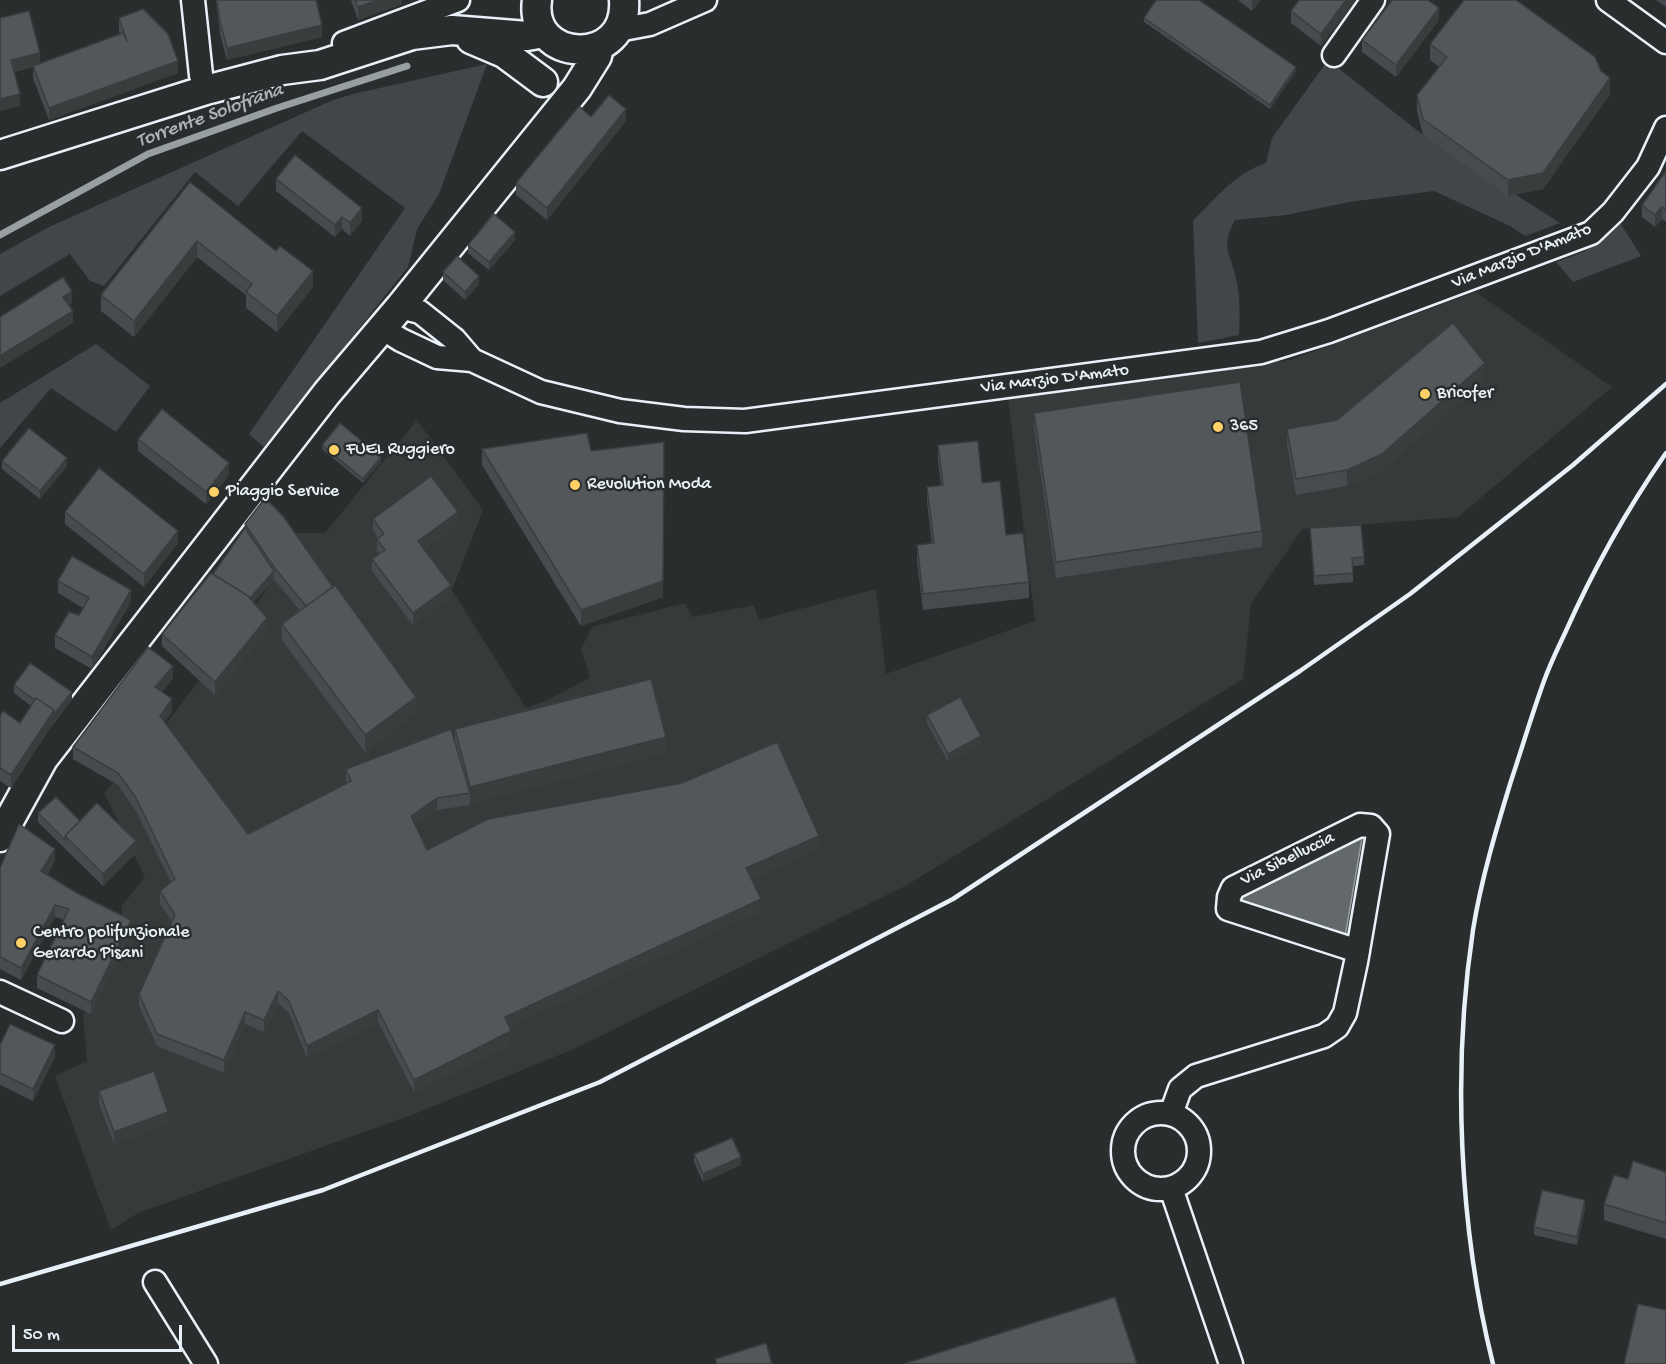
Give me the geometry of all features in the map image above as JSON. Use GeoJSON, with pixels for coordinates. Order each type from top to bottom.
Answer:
{"type":"FeatureCollection","features":[{"type":"Feature","properties":{"kind":"main road"},"geometry":{"type":"LineString","coordinates":[[537,0],[537,17],[547,35],[560,46],[572,50],[586,50],[608,38]]}},
{"type":"Feature","properties":{"kind":"main road"},"geometry":{"type":"LineString","coordinates":[[0,837],[43,759],[327,393],[400,307],[577,88],[623,18],[624,0]]}},
{"type":"Feature","properties":{"kind":"main road"},"geometry":{"type":"LineString","coordinates":[[7,146],[282,70],[320,65],[412,35],[452,30],[527,36],[547,35]]}},
{"type":"Feature","properties":{"kind":"main road"},"geometry":{"type":"LineString","coordinates":[[452,30],[504,53],[543,82]]}},
{"type":"Feature","properties":{"kind":"main road"},"geometry":{"type":"LineString","coordinates":[[541,133],[547,35]]}},
{"type":"Feature","properties":{"kind":"street"},"geometry":{"type":"LineString","coordinates":[[193,0],[201,75],[206,90]]}},
{"type":"Feature","properties":{"kind":"street"},"geometry":{"type":"LineString","coordinates":[[282,70],[321,51],[458,0]]}},
{"type":"Feature","properties":{"kind":"street"},"geometry":{"type":"LineString","coordinates":[[608,38],[650,24],[705,0]]}},
{"type":"Feature","properties":{"kind":"street"},"geometry":{"type":"LineString","coordinates":[[1334,55],[1373,0]]}},
{"type":"Feature","properties":{"kind":"street"},"geometry":{"type":"LineString","coordinates":[[1608,0],[1659,38],[1666,59]]}},
{"type":"Feature","properties":{"kind":"street","name":"Via Marzio D'Amato"},"geometry":{"type":"LineString","coordinates":[[400,307],[420,312],[454,339],[472,360],[541,392],[620,411],[684,419],[745,421],[1262,352],[1329,331],[1591,233],[1613,212],[1648,167],[1666,129]]}},
{"type":"Feature","properties":{"kind":"street"},"geometry":{"type":"LineString","coordinates":[[382,328],[400,340],[438,357],[472,360]]}},
{"type":"Feature","properties":{"kind":"street","name":"Via Sibelluccia"},"geometry":{"type":"LineString","coordinates":[[1171,1114],[1180,1089],[1196,1076],[1324,1036],[1337,1027],[1345,1013],[1358,951],[1378,834],[1371,826],[1360,825],[1233,888],[1228,897],[1228,909],[1358,951]]}},
{"type":"Feature","properties":{"kind":"street"},"geometry":{"type":"LineString","coordinates":[[0,992],[62,1021]]}},
{"type":"Feature","properties":{"kind":"street"},"geometry":{"type":"LineString","coordinates":[[1158,1112],[1182,1119],[1192,1128],[1198,1138],[1200,1151],[1198,1163],[1192,1175],[1171,1188],[1158,1190],[1146,1187],[1135,1180],[1122,1157],[1122,1145],[1127,1132],[1140,1119],[1158,1112]]}},
{"type":"Feature","properties":{"kind":"street"},"geometry":{"type":"LineString","coordinates":[[1171,1188],[1231,1364]]}},
{"type":"Feature","properties":{"kind":"street"},"geometry":{"type":"LineString","coordinates":[[155,1282],[206,1364]]}},
{"type":"Feature","properties":{"kind":"shaded area"},"geometry":{"type":"Polygon","coordinates":[[[1328,60],[1423,135],[1560,223],[1525,236],[1510,226],[1434,191],[1349,202],[1286,215],[1235,220],[1227,245],[1238,290],[1239,335],[1198,343],[1193,221],[1235,180],[1266,163],[1272,138],[1328,60]]]}},
{"type":"Feature","properties":{"kind":"shaded area"},"geometry":{"type":"Polygon","coordinates":[[[487,64],[439,194],[417,229],[408,267],[264,447],[249,434],[405,208],[302,131],[238,206],[195,172],[104,286],[90,281],[70,254],[0,296],[0,254],[49,227],[333,100],[487,64]]]}},
{"type":"Feature","properties":{"kind":"shaded area"},"geometry":{"type":"Polygon","coordinates":[[[1619,221],[1641,256],[1573,282],[1556,262],[1599,243],[1619,221]]]}},
{"type":"Feature","properties":{"kind":"shaded area"},"geometry":{"type":"Polygon","coordinates":[[[1476,292],[1612,387],[1458,517],[1302,529],[1251,604],[1243,679],[907,885],[576,1048],[417,1113],[138,1213],[111,1230],[55,1076],[87,1061],[83,1015],[125,935],[121,907],[145,877],[104,793],[164,727],[265,592],[295,533],[325,533],[417,420],[483,510],[452,590],[526,708],[590,678],[581,649],[592,627],[685,603],[692,617],[754,605],[759,620],[876,589],[886,674],[1035,621],[1008,398],[1290,360],[1476,292]]]}},
{"type":"Feature","properties":{"kind":"shaded area"},"geometry":{"type":"Polygon","coordinates":[[[96,344],[150,386],[116,432],[51,388],[0,448],[0,403],[96,344]]]}},
{"type":"Feature","properties":{"kind":"shaded area"},"geometry":{"type":"Polygon","coordinates":[[[1363,833],[1345,937],[1234,901],[1234,893],[1363,833]]]}},
{"type":"Feature","properties":{"kind":"building"},"geometry":{"type":"Polygon","coordinates":[[[217,0],[316,0],[322,25],[227,48],[217,0]]]}},
{"type":"Feature","properties":{"kind":"building"},"geometry":{"type":"Polygon","coordinates":[[[355,0],[378,0],[358,7],[355,0]]]}},
{"type":"Feature","properties":{"kind":"building"},"geometry":{"type":"Polygon","coordinates":[[[1156,0],[1199,0],[1296,67],[1270,105],[1144,18],[1156,0]]]}},
{"type":"Feature","properties":{"kind":"building"},"geometry":{"type":"Polygon","coordinates":[[[1299,0],[1346,0],[1321,34],[1291,11],[1299,0]]]}},
{"type":"Feature","properties":{"kind":"building"},"geometry":{"type":"Polygon","coordinates":[[[1392,0],[1428,0],[1439,8],[1396,65],[1362,40],[1392,0]]]}},
{"type":"Feature","properties":{"kind":"building"},"geometry":{"type":"Polygon","coordinates":[[[1464,0],[1516,0],[1595,57],[1601,71],[1610,78],[1543,173],[1508,180],[1423,119],[1417,95],[1447,57],[1430,44],[1464,0]]]}},
{"type":"Feature","properties":{"kind":"building"},"geometry":{"type":"Polygon","coordinates":[[[143,9],[168,34],[178,61],[49,108],[33,66],[123,33],[127,41],[119,18],[143,9]]]}},
{"type":"Feature","properties":{"kind":"building"},"geometry":{"type":"Polygon","coordinates":[[[29,11],[40,53],[11,60],[20,94],[0,99],[0,18],[29,11]]]}},
{"type":"Feature","properties":{"kind":"building"},"geometry":{"type":"Polygon","coordinates":[[[609,95],[626,109],[547,208],[516,183],[579,106],[591,117],[609,95]]]}},
{"type":"Feature","properties":{"kind":"building"},"geometry":{"type":"Polygon","coordinates":[[[295,155],[362,208],[350,223],[342,217],[335,225],[276,179],[295,155]]]}},
{"type":"Feature","properties":{"kind":"building"},"geometry":{"type":"Polygon","coordinates":[[[1666,171],[1666,210],[1662,207],[1655,215],[1642,205],[1666,171]]]}},
{"type":"Feature","properties":{"kind":"building"},"geometry":{"type":"Polygon","coordinates":[[[190,182],[276,251],[280,246],[313,271],[277,316],[246,292],[252,284],[197,241],[134,321],[101,295],[190,182]]]}},
{"type":"Feature","properties":{"kind":"building"},"geometry":{"type":"Polygon","coordinates":[[[494,214],[515,232],[489,262],[468,245],[494,214]]]}},
{"type":"Feature","properties":{"kind":"building"},"geometry":{"type":"Polygon","coordinates":[[[457,256],[479,276],[465,292],[443,272],[457,256]]]}},
{"type":"Feature","properties":{"kind":"building"},"geometry":{"type":"Polygon","coordinates":[[[63,277],[72,291],[63,297],[73,311],[0,356],[0,317],[63,277]]]}},
{"type":"Feature","properties":{"kind":"building"},"geometry":{"type":"Polygon","coordinates":[[[1453,323],[1485,363],[1382,454],[1347,470],[1296,479],[1287,429],[1337,420],[1453,323]]]}},
{"type":"Feature","properties":{"kind":"building"},"geometry":{"type":"Polygon","coordinates":[[[1240,382],[1262,531],[1056,562],[1034,413],[1240,382]]]}},
{"type":"Feature","properties":{"kind":"building"},"geometry":{"type":"Polygon","coordinates":[[[162,409],[229,463],[206,492],[138,439],[162,409]]]}},
{"type":"Feature","properties":{"kind":"building"},"geometry":{"type":"Polygon","coordinates":[[[340,423],[381,457],[363,479],[322,445],[340,423]]]}},
{"type":"Feature","properties":{"kind":"building"},"geometry":{"type":"Polygon","coordinates":[[[29,428],[67,458],[40,491],[2,461],[29,428]]]}},
{"type":"Feature","properties":{"kind":"building"},"geometry":{"type":"Polygon","coordinates":[[[587,433],[591,451],[664,442],[663,581],[581,610],[482,449],[587,433]]]}},
{"type":"Feature","properties":{"kind":"building"},"geometry":{"type":"Polygon","coordinates":[[[978,441],[982,483],[1000,481],[1006,535],[1023,533],[1029,582],[923,594],[917,545],[934,543],[927,487],[943,485],[938,445],[978,441]]]}},
{"type":"Feature","properties":{"kind":"building"},"geometry":{"type":"Polygon","coordinates":[[[99,468],[178,531],[144,574],[65,512],[99,468]]]}},
{"type":"Feature","properties":{"kind":"building"},"geometry":{"type":"Polygon","coordinates":[[[431,476],[458,512],[418,541],[451,585],[413,613],[372,559],[385,550],[377,539],[384,534],[373,519],[431,476]]]}},
{"type":"Feature","properties":{"kind":"building"},"geometry":{"type":"Polygon","coordinates":[[[265,498],[283,516],[333,587],[306,606],[274,567],[245,524],[265,498]]]}},
{"type":"Feature","properties":{"kind":"building"},"geometry":{"type":"Polygon","coordinates":[[[1361,525],[1364,557],[1352,558],[1353,573],[1314,576],[1310,528],[1361,525]]]}},
{"type":"Feature","properties":{"kind":"building"},"geometry":{"type":"Polygon","coordinates":[[[245,528],[274,571],[250,598],[213,574],[245,528]]]}},
{"type":"Feature","properties":{"kind":"building"},"geometry":{"type":"Polygon","coordinates":[[[72,556],[131,590],[92,657],[55,635],[69,612],[79,615],[89,598],[58,581],[72,556]]]}},
{"type":"Feature","properties":{"kind":"building"},"geometry":{"type":"Polygon","coordinates":[[[211,573],[248,596],[267,618],[215,682],[162,634],[211,573]]]}},
{"type":"Feature","properties":{"kind":"building"},"geometry":{"type":"Polygon","coordinates":[[[335,585],[416,697],[365,735],[282,624],[335,585]]]}},
{"type":"Feature","properties":{"kind":"building"},"geometry":{"type":"Polygon","coordinates":[[[148,647],[173,666],[155,687],[172,699],[160,716],[248,834],[351,781],[346,769],[451,729],[470,793],[437,798],[411,816],[427,850],[488,819],[682,783],[777,742],[819,836],[746,868],[761,899],[505,1017],[511,1031],[414,1080],[378,1010],[307,1046],[289,1001],[278,991],[264,1020],[245,1012],[224,1060],[157,1034],[139,994],[175,915],[160,891],[175,879],[136,798],[118,773],[73,747],[148,647]]]}},
{"type":"Feature","properties":{"kind":"building"},"geometry":{"type":"Polygon","coordinates":[[[30,663],[72,692],[54,714],[54,710],[14,685],[30,663]]]}},
{"type":"Feature","properties":{"kind":"building"},"geometry":{"type":"Polygon","coordinates":[[[651,679],[666,737],[470,787],[455,729],[651,679]]]}},
{"type":"Feature","properties":{"kind":"building"},"geometry":{"type":"Polygon","coordinates":[[[960,697],[981,736],[948,754],[927,715],[960,697]]]}},
{"type":"Feature","properties":{"kind":"building"},"geometry":{"type":"Polygon","coordinates":[[[36,698],[54,710],[11,775],[0,768],[0,716],[3,711],[20,723],[36,698]]]}},
{"type":"Feature","properties":{"kind":"building"},"geometry":{"type":"Polygon","coordinates":[[[56,797],[80,821],[65,836],[65,840],[38,813],[56,797]]]}},
{"type":"Feature","properties":{"kind":"building"},"geometry":{"type":"Polygon","coordinates":[[[97,803],[136,841],[103,874],[65,836],[97,803]]]}},
{"type":"Feature","properties":{"kind":"building"},"geometry":{"type":"Polygon","coordinates":[[[19,824],[55,849],[41,871],[77,893],[131,920],[91,1002],[37,975],[69,909],[55,905],[21,968],[0,957],[0,868],[19,824]]]}},
{"type":"Feature","properties":{"kind":"building"},"geometry":{"type":"Polygon","coordinates":[[[10,1024],[55,1045],[33,1089],[0,1073],[0,1045],[10,1024]]]}},
{"type":"Feature","properties":{"kind":"building"},"geometry":{"type":"Polygon","coordinates":[[[154,1071],[168,1112],[114,1132],[99,1091],[154,1071]]]}},
{"type":"Feature","properties":{"kind":"building"},"geometry":{"type":"Polygon","coordinates":[[[732,1138],[741,1157],[703,1174],[694,1154],[732,1138]]]}},
{"type":"Feature","properties":{"kind":"building"},"geometry":{"type":"Polygon","coordinates":[[[1633,1161],[1666,1172],[1666,1223],[1604,1204],[1614,1175],[1628,1179],[1633,1161]]]}},
{"type":"Feature","properties":{"kind":"building"},"geometry":{"type":"Polygon","coordinates":[[[1542,1190],[1585,1200],[1577,1237],[1534,1227],[1542,1190]]]}},
{"type":"Feature","properties":{"kind":"building"},"geometry":{"type":"Polygon","coordinates":[[[1115,1297],[1137,1364],[903,1364],[1115,1297]]]}},
{"type":"Feature","properties":{"kind":"building"},"geometry":{"type":"Polygon","coordinates":[[[1638,1304],[1666,1310],[1666,1364],[1624,1364],[1638,1304]]]}},
{"type":"Feature","properties":{"kind":"building"},"geometry":{"type":"Polygon","coordinates":[[[766,1343],[772,1364],[717,1364],[715,1359],[766,1343]]]}},
{"type":"Feature","properties":{"kind":"waterway","name":"Torrente Solofrana"},"geometry":{"type":"LineString","coordinates":[[0,235],[148,154],[277,108],[407,66]]}},
{"type":"Feature","properties":{"kind":"railway"},"geometry":{"type":"LineString","coordinates":[[0,1284],[323,1190],[600,1082],[953,899],[1300,671],[1410,594],[1573,465],[1666,384]]}},
{"type":"Feature","properties":{"kind":"railway"},"geometry":{"type":"LineString","coordinates":[[1493,1364],[1473,1258],[1462,1148],[1462,1037],[1466,983],[1476,911],[1511,781],[1549,668],[1599,563],[1624,518],[1666,453]]}},
{"type":"Feature","properties":{"kind":"place","name":"Bricofer"},"geometry":{"type":"Point","coordinates":[1425,394]}},
{"type":"Feature","properties":{"kind":"place","name":"365"},"geometry":{"type":"Point","coordinates":[1218,427]}},
{"type":"Feature","properties":{"kind":"place","name":"FUEL Ruggiero"},"geometry":{"type":"Point","coordinates":[334,450]}},
{"type":"Feature","properties":{"kind":"place","name":"Revolution Moda"},"geometry":{"type":"Point","coordinates":[575,485]}},
{"type":"Feature","properties":{"kind":"place","name":"Piaggio Service"},"geometry":{"type":"Point","coordinates":[214,492]}},
{"type":"Feature","properties":{"kind":"place","name":"Centro polifunzionale Gerardo Pisani"},"geometry":{"type":"Point","coordinates":[21,943]}}]}
